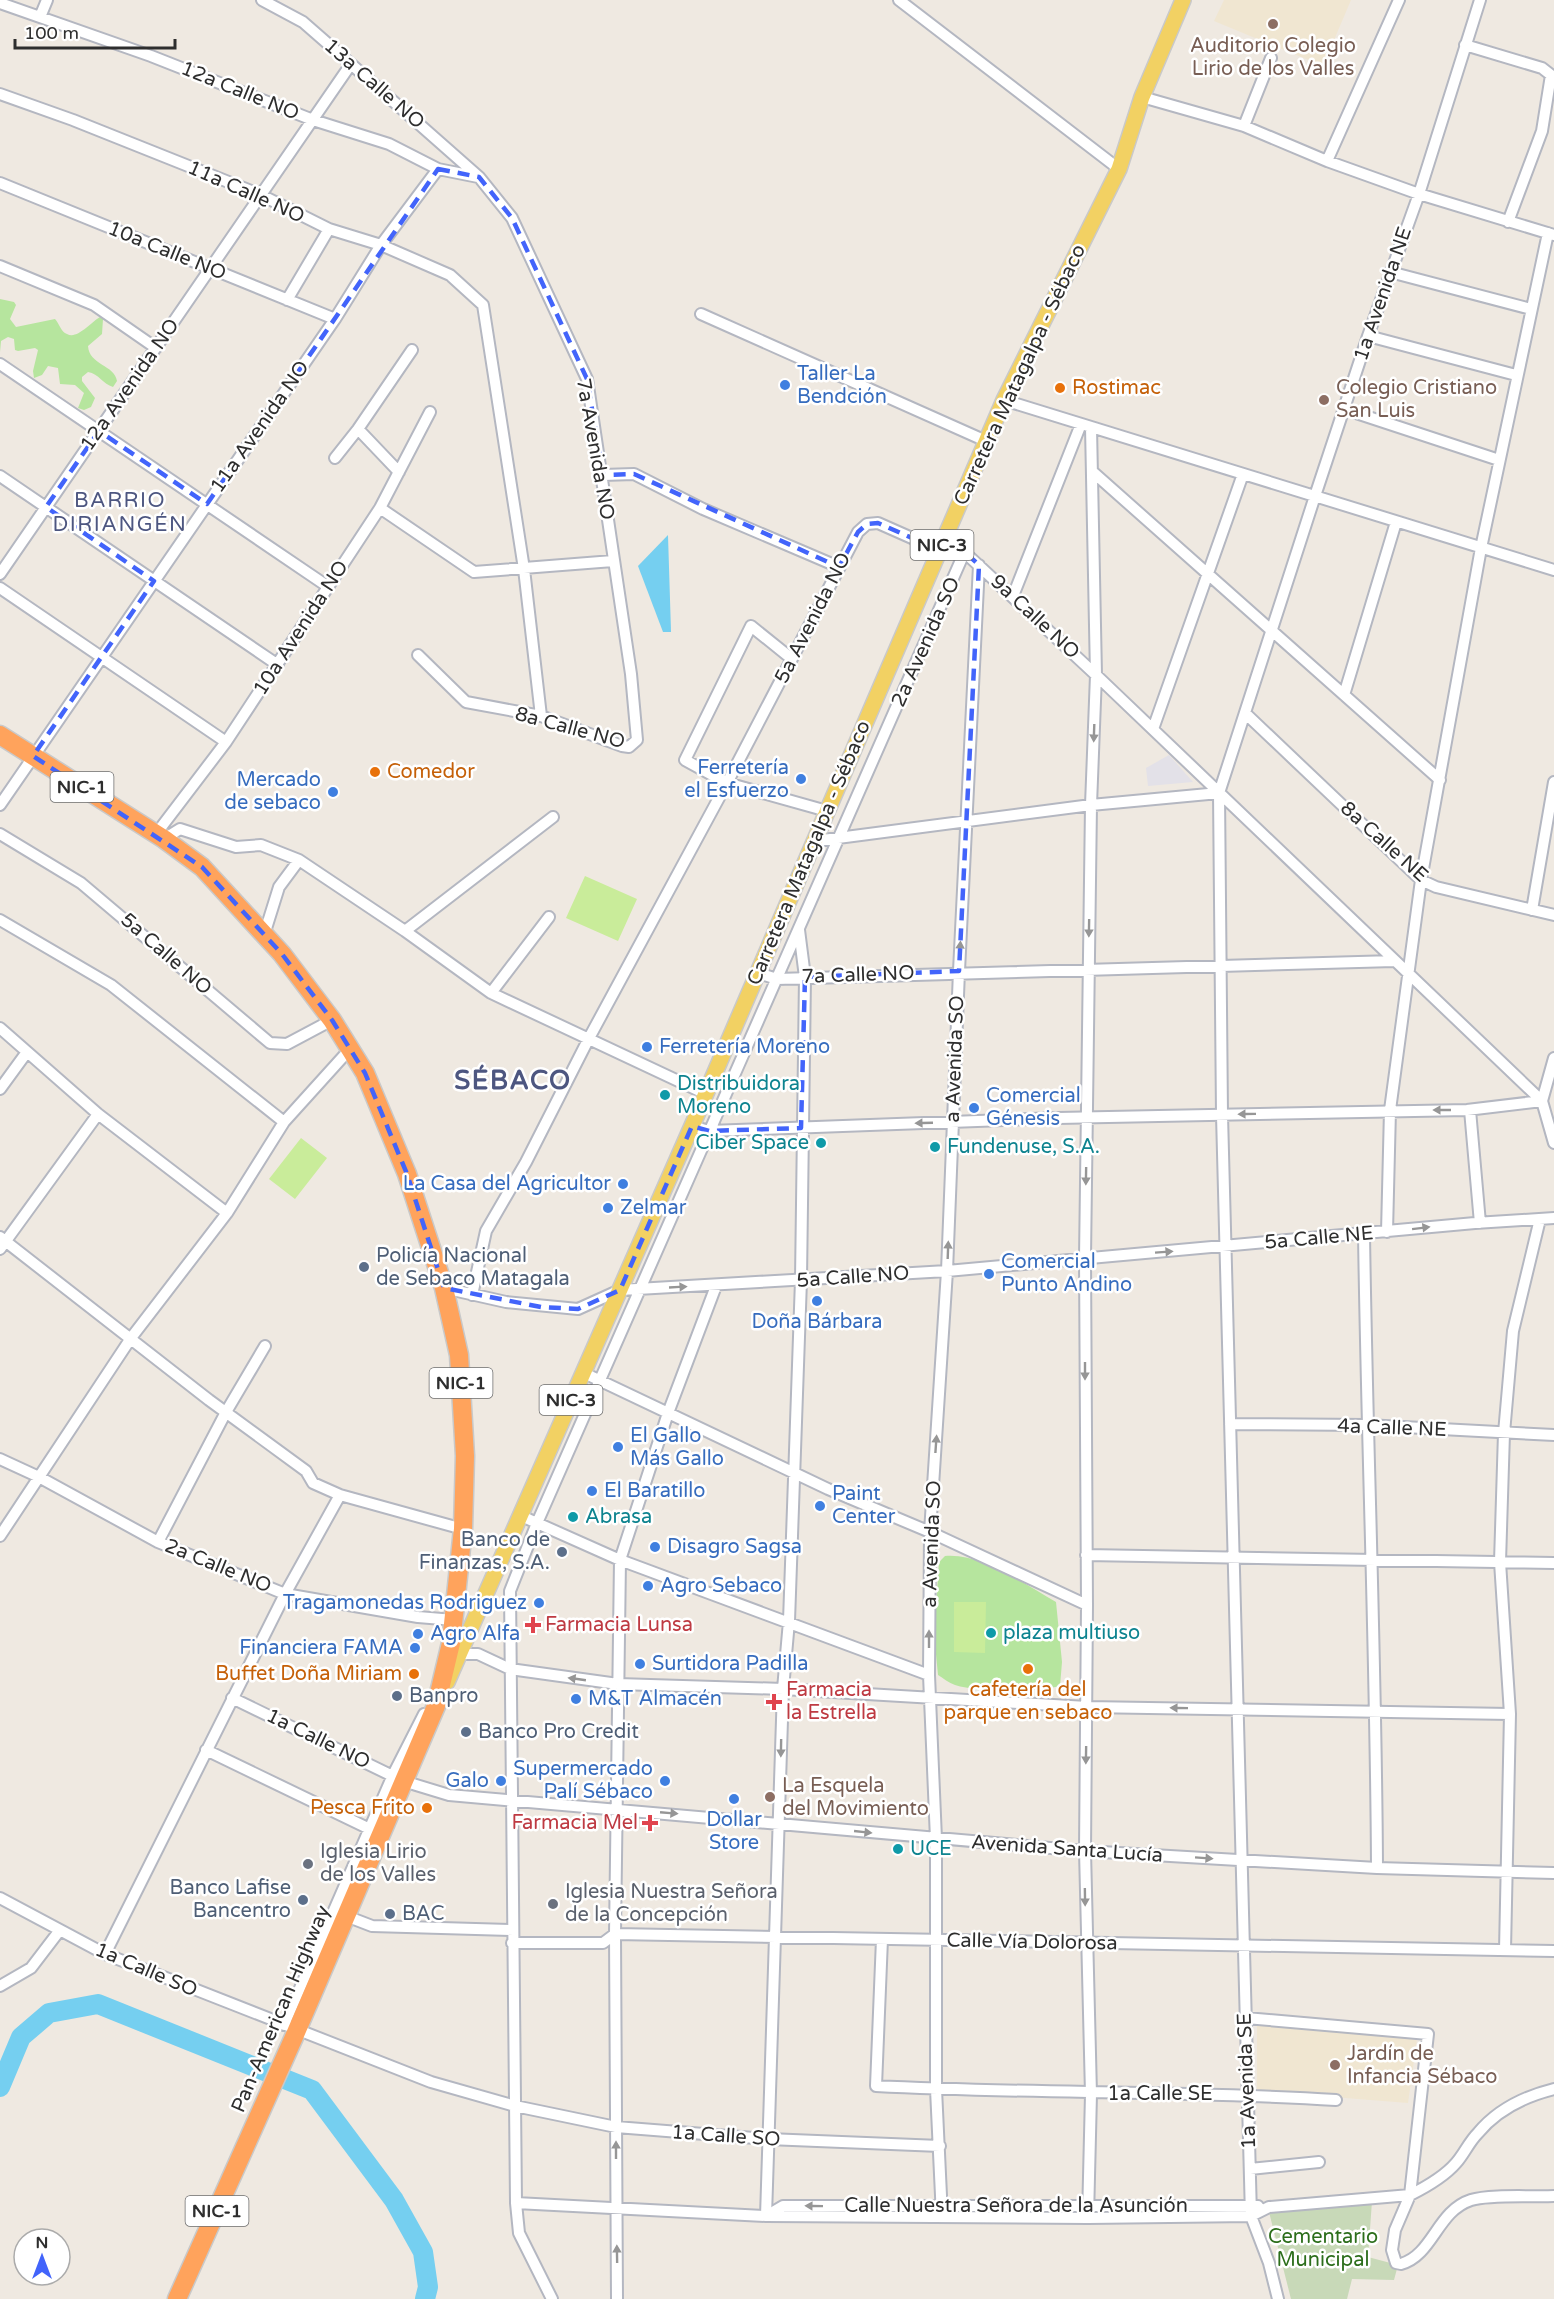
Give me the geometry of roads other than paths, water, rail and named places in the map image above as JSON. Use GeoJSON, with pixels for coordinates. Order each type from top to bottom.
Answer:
{"type":"FeatureCollection","features":[{"type":"Feature","properties":{"kind":"highway","name":"Pan-American Highway"},"geometry":{"type":"LineString","coordinates":[[0,735],[160,836],[202,867],[264,935],[332,1020],[365,1073],[407,1174],[444,1288],[459,1355],[465,1455],[463,1529],[447,1666],[435,1706],[398,1778],[375,1831],[346,1916],[291,2033],[256,2124],[177,2299]]}},
{"type":"Feature","properties":{"kind":"main road","name":"Carretera Matagalpa - Sébaco"},"geometry":{"type":"LineString","coordinates":[[435,1706],[460,1654],[519,1515],[706,1094],[1004,400],[1119,169],[1142,97],[1183,0]]}},
{"type":"Feature","properties":{"kind":"street"},"geometry":{"type":"LineString","coordinates":[[40,17],[47,0]]}},
{"type":"Feature","properties":{"kind":"street","name":"13a Calle NO"},"geometry":{"type":"LineString","coordinates":[[262,0],[303,22],[479,177]]}},
{"type":"Feature","properties":{"kind":"street"},"geometry":{"type":"LineString","coordinates":[[899,0],[1119,169]]}},
{"type":"Feature","properties":{"kind":"street"},"geometry":{"type":"LineString","coordinates":[[1327,161],[1399,0]]}},
{"type":"Feature","properties":{"kind":"street","name":"1a Avenida NE"},"geometry":{"type":"LineString","coordinates":[[1242,1861],[1222,1115],[1220,793],[1368,336],[1419,194],[1480,0]]}},
{"type":"Feature","properties":{"kind":"street","name":"12a Calle NO"},"geometry":{"type":"LineString","coordinates":[[0,3],[151,56],[313,120],[389,144],[438,169],[479,177]]}},
{"type":"Feature","properties":{"kind":"street"},"geometry":{"type":"LineString","coordinates":[[1465,45],[1542,68],[1551,75],[1542,131],[1508,222]]}},
{"type":"Feature","properties":{"kind":"street"},"geometry":{"type":"LineString","coordinates":[[1244,126],[1271,58]]}},
{"type":"Feature","properties":{"kind":"street","name":"12a Avenida NO"},"geometry":{"type":"LineString","coordinates":[[0,574],[351,64]]}},
{"type":"Feature","properties":{"kind":"street","name":"11a Calle NO"},"geometry":{"type":"LineString","coordinates":[[0,94],[73,120],[261,195],[329,230],[381,245],[450,275],[483,305],[524,569]]}},
{"type":"Feature","properties":{"kind":"street"},"geometry":{"type":"LineString","coordinates":[[1142,97],[1244,126],[1327,161],[1419,194],[1551,234],[1516,375],[1481,548],[1421,880],[1390,1110],[1387,1232]]}},
{"type":"Feature","properties":{"kind":"street","name":"11a Avenida NO"},"geometry":{"type":"LineString","coordinates":[[0,805],[334,319],[381,245],[438,169]]}},
{"type":"Feature","properties":{"kind":"street","name":"7a Avenida NO"},"geometry":{"type":"LineString","coordinates":[[479,177],[512,218],[586,380],[603,475],[613,561],[631,674],[637,734],[635,745]]}},
{"type":"Feature","properties":{"kind":"street","name":"10a Calle NO"},"geometry":{"type":"LineString","coordinates":[[0,183],[334,319]]}},
{"type":"Feature","properties":{"kind":"street"},"geometry":{"type":"LineString","coordinates":[[287,300],[329,230]]}},
{"type":"Feature","properties":{"kind":"street"},"geometry":{"type":"LineString","coordinates":[[0,266],[94,305],[119,325],[156,348]]}},
{"type":"Feature","properties":{"kind":"street"},"geometry":{"type":"LineString","coordinates":[[1390,272],[1531,309]]}},
{"type":"Feature","properties":{"kind":"street"},"geometry":{"type":"LineString","coordinates":[[701,314],[986,441]]}},
{"type":"Feature","properties":{"kind":"street"},"geometry":{"type":"LineString","coordinates":[[1368,336],[1516,375]]}},
{"type":"Feature","properties":{"kind":"street"},"geometry":{"type":"LineString","coordinates":[[335,458],[358,429],[412,350]]}},
{"type":"Feature","properties":{"kind":"street"},"geometry":{"type":"LineString","coordinates":[[0,364],[327,586]]}},
{"type":"Feature","properties":{"kind":"street"},"geometry":{"type":"LineString","coordinates":[[1004,400],[1554,570]]}},
{"type":"Feature","properties":{"kind":"street"},"geometry":{"type":"LineString","coordinates":[[1344,409],[1499,460]]}},
{"type":"Feature","properties":{"kind":"street","name":"10a Avenida NO"},"geometry":{"type":"LineString","coordinates":[[160,836],[278,665],[327,586],[380,508],[430,412]]}},
{"type":"Feature","properties":{"kind":"street"},"geometry":{"type":"LineString","coordinates":[[1086,426],[1094,473],[1096,675],[1091,805],[1085,1258],[1088,1605],[1084,1851],[1092,2094],[1088,2213]]}},
{"type":"Feature","properties":{"kind":"street"},"geometry":{"type":"LineString","coordinates":[[1012,596],[1086,426]]}},
{"type":"Feature","properties":{"kind":"street"},"geometry":{"type":"LineString","coordinates":[[358,429],[399,472]]}},
{"type":"Feature","properties":{"kind":"street"},"geometry":{"type":"LineString","coordinates":[[1094,473],[1440,780]]}},
{"type":"Feature","properties":{"kind":"street"},"geometry":{"type":"LineString","coordinates":[[603,475],[634,474],[703,509],[839,567]]}},
{"type":"Feature","properties":{"kind":"street"},"geometry":{"type":"LineString","coordinates":[[1153,729],[1243,474]]}},
{"type":"Feature","properties":{"kind":"street"},"geometry":{"type":"LineString","coordinates":[[0,476],[278,665]]}},
{"type":"Feature","properties":{"kind":"street"},"geometry":{"type":"LineString","coordinates":[[380,508],[474,572],[613,561]]}},
{"type":"Feature","properties":{"kind":"street"},"geometry":{"type":"LineString","coordinates":[[1344,695],[1396,522]]}},
{"type":"Feature","properties":{"kind":"street","name":"5a Avenida NO"},"geometry":{"type":"LineString","coordinates":[[472,1295],[486,1231],[526,1162],[588,1040],[727,783],[858,532],[867,524],[878,523],[939,550]]}},
{"type":"Feature","properties":{"kind":"street","name":"9a Calle NO"},"geometry":{"type":"LineString","coordinates":[[946,535],[1153,729],[1542,1101]]}},
{"type":"Feature","properties":{"kind":"street","name":"2a Avenida SO"},"geometry":{"type":"LineString","coordinates":[[552,2299],[519,2233],[516,2203],[512,1943],[514,1802],[510,1591],[537,1523],[965,551]]}},
{"type":"Feature","properties":{"kind":"street","name":"a Avenida SO"},"geometry":{"type":"LineString","coordinates":[[942,2212],[936,2090],[936,1839],[929,1675],[930,1532],[947,1271],[979,565]]}},
{"type":"Feature","properties":{"kind":"street"},"geometry":{"type":"LineString","coordinates":[[524,569],[541,716]]}},
{"type":"Feature","properties":{"kind":"street"},"geometry":{"type":"LineString","coordinates":[[0,588],[226,742]]}},
{"type":"Feature","properties":{"kind":"street"},"geometry":{"type":"LineString","coordinates":[[792,659],[752,626],[685,760],[727,783],[827,811]]}},
{"type":"Feature","properties":{"kind":"street","name":"8a Calle NO"},"geometry":{"type":"LineString","coordinates":[[418,655],[466,702],[541,716],[622,746],[635,745]]}},
{"type":"Feature","properties":{"kind":"street","name":"8a Calle NE"},"geometry":{"type":"LineString","coordinates":[[1245,713],[1421,880],[1436,887],[1554,915]]}},
{"type":"Feature","properties":{"kind":"street"},"geometry":{"type":"LineString","coordinates":[[1532,910],[1554,783]]}},
{"type":"Feature","properties":{"kind":"street"},"geometry":{"type":"LineString","coordinates":[[815,841],[1091,805],[1220,793]]}},
{"type":"Feature","properties":{"kind":"street"},"geometry":{"type":"LineString","coordinates":[[405,931],[553,817]]}},
{"type":"Feature","properties":{"kind":"street"},"geometry":{"type":"LineString","coordinates":[[160,836],[180,829],[236,847],[261,845],[299,860],[405,931],[491,993],[706,1094]]}},
{"type":"Feature","properties":{"kind":"street","name":"5a Calle NO"},"geometry":{"type":"LineString","coordinates":[[0,834],[96,895],[270,1043],[287,1044],[332,1020]]}},
{"type":"Feature","properties":{"kind":"street"},"geometry":{"type":"LineString","coordinates":[[264,935],[279,887],[299,860]]}},
{"type":"Feature","properties":{"kind":"street"},"geometry":{"type":"LineString","coordinates":[[491,993],[549,917]]}},
{"type":"Feature","properties":{"kind":"street"},"geometry":{"type":"LineString","coordinates":[[0,920],[111,985],[284,1122]]}},
{"type":"Feature","properties":{"kind":"street"},"geometry":{"type":"LineString","coordinates":[[766,2216],[783,1689],[789,1621],[801,1280],[801,1128],[805,977],[799,930]]}},
{"type":"Feature","properties":{"kind":"street","name":"7a Calle NO"},"geometry":{"type":"LineString","coordinates":[[758,973],[777,979],[959,971],[1394,961]]}},
{"type":"Feature","properties":{"kind":"street"},"geometry":{"type":"LineString","coordinates":[[0,1028],[98,1114],[227,1213]]}},
{"type":"Feature","properties":{"kind":"street"},"geometry":{"type":"LineString","coordinates":[[0,1536],[131,1338],[227,1213],[284,1122],[350,1049]]}},
{"type":"Feature","properties":{"kind":"street"},"geometry":{"type":"LineString","coordinates":[[0,1089],[27,1052]]}},
{"type":"Feature","properties":{"kind":"street"},"geometry":{"type":"LineString","coordinates":[[1554,1058],[1542,1101],[1554,1143]]}},
{"type":"Feature","properties":{"kind":"street"},"geometry":{"type":"LineString","coordinates":[[692,1126],[710,1131],[1088,1118],[1470,1110],[1542,1101]]}},
{"type":"Feature","properties":{"kind":"street"},"geometry":{"type":"LineString","coordinates":[[1470,1110],[1480,1222]]}},
{"type":"Feature","properties":{"kind":"street"},"geometry":{"type":"LineString","coordinates":[[98,1114],[2,1243],[306,1471],[313,1483],[340,1495],[463,1529]]}},
{"type":"Feature","properties":{"kind":"street","name":"5a Calle NE"},"geometry":{"type":"LineString","coordinates":[[1085,1258],[1480,1222],[1554,1218]]}},
{"type":"Feature","properties":{"kind":"street"},"geometry":{"type":"LineString","coordinates":[[1505,1950],[1510,1714],[1500,1562],[1504,1434],[1513,1331],[1540,1219]]}},
{"type":"Feature","properties":{"kind":"street"},"geometry":{"type":"LineString","coordinates":[[1364,1234],[1366,1425],[1376,1712],[1377,1868]]}},
{"type":"Feature","properties":{"kind":"street","name":"5a Calle NO"},"geometry":{"type":"LineString","coordinates":[[620,1290],[947,1271],[1085,1258]]}},
{"type":"Feature","properties":{"kind":"street"},"geometry":{"type":"LineString","coordinates":[[617,2299],[615,1934],[620,1560],[668,1413],[716,1286]]}},
{"type":"Feature","properties":{"kind":"street"},"geometry":{"type":"LineString","coordinates":[[444,1288],[541,1307],[578,1309],[620,1290]]}},
{"type":"Feature","properties":{"kind":"street"},"geometry":{"type":"LineString","coordinates":[[158,1542],[226,1412],[265,1346]]}},
{"type":"Feature","properties":{"kind":"street"},"geometry":{"type":"LineString","coordinates":[[584,1372],[794,1473],[930,1532],[1088,1605]]}},
{"type":"Feature","properties":{"kind":"street","name":"4a Calle NE"},"geometry":{"type":"LineString","coordinates":[[1230,1424],[1366,1425],[1554,1435]]}},
{"type":"Feature","properties":{"kind":"street","name":"2a Calle NO"},"geometry":{"type":"LineString","coordinates":[[0,1459],[39,1477],[158,1542],[285,1594],[418,1617],[454,1620]]}},
{"type":"Feature","properties":{"kind":"street"},"geometry":{"type":"LineString","coordinates":[[105,1954],[285,1594],[340,1495]]}},
{"type":"Feature","properties":{"kind":"street"},"geometry":{"type":"LineString","coordinates":[[519,1515],[620,1560],[929,1675]]}},
{"type":"Feature","properties":{"kind":"street"},"geometry":{"type":"LineString","coordinates":[[1086,1555],[1554,1563]]}},
{"type":"Feature","properties":{"kind":"street"},"geometry":{"type":"LineString","coordinates":[[460,1654],[478,1654],[510,1669],[618,1684],[783,1689],[1087,1707],[1510,1714]]}},
{"type":"Feature","properties":{"kind":"street","name":"1a Calle NO"},"geometry":{"type":"LineString","coordinates":[[232,1698],[398,1778]]}},
{"type":"Feature","properties":{"kind":"street"},"geometry":{"type":"LineString","coordinates":[[206,1750],[375,1831],[291,2033]]}},
{"type":"Feature","properties":{"kind":"street","name":"Avenida Santa Lucía"},"geometry":{"type":"LineString","coordinates":[[398,1778],[449,1795],[936,1839],[1242,1861],[1377,1868],[1554,1873]]}},
{"type":"Feature","properties":{"kind":"street"},"geometry":{"type":"LineString","coordinates":[[1242,1861],[1244,1946]]}},
{"type":"Feature","properties":{"kind":"street","name":"1a Calle SO"},"geometry":{"type":"LineString","coordinates":[[0,1898],[105,1954],[291,2033],[431,2082],[515,2106],[616,2127],[768,2139],[940,2146]]}},
{"type":"Feature","properties":{"kind":"street"},"geometry":{"type":"LineString","coordinates":[[346,1916],[372,1926],[513,1930]]}},
{"type":"Feature","properties":{"kind":"street"},"geometry":{"type":"LineString","coordinates":[[0,1986],[31,1968],[60,1930]]}},
{"type":"Feature","properties":{"kind":"street","name":"Calle Vía Dolorosa"},"geometry":{"type":"LineString","coordinates":[[512,1943],[603,1943],[615,1934],[1554,1951]]}},
{"type":"Feature","properties":{"kind":"street"},"geometry":{"type":"LineString","coordinates":[[882,1939],[876,2086],[1092,2094]]}},
{"type":"Feature","properties":{"kind":"street","name":"1a Avenida SE"},"geometry":{"type":"LineString","coordinates":[[1244,1946],[1251,2211],[1269,2263],[1278,2299]]}},
{"type":"Feature","properties":{"kind":"street"},"geometry":{"type":"LineString","coordinates":[[1246,2018],[1428,2034],[1410,2195],[1395,2230],[1393,2258],[1401,2265],[1417,2257],[1444,2218],[1470,2200],[1554,2196]]}},
{"type":"Feature","properties":{"kind":"street"},"geometry":{"type":"LineString","coordinates":[[1410,2195],[1426,2187],[1455,2164],[1478,2132],[1497,2115],[1521,2101],[1554,2089]]}},
{"type":"Feature","properties":{"kind":"street","name":"1a Calle SE"},"geometry":{"type":"LineString","coordinates":[[1092,2094],[1248,2094],[1336,2100]]}},
{"type":"Feature","properties":{"kind":"street"},"geometry":{"type":"LineString","coordinates":[[1250,2169],[1318,2163]]}},
{"type":"Feature","properties":{"kind":"street","name":"Calle Nuestra Señora de la Asunción"},"geometry":{"type":"LineString","coordinates":[[516,2203],[766,2216],[942,2212],[1251,2211],[1269,2206],[1410,2195]]}},
{"type":"Feature","properties":{"kind":"water"},"geometry":{"type":"Polygon","coordinates":[[[668,535],[671,632],[663,632],[638,566],[668,535]]]}},
{"type":"Feature","properties":{"kind":"waterway"},"geometry":{"type":"LineString","coordinates":[[0,2087],[21,2037],[49,2013],[98,2004],[312,2090],[394,2200],[423,2252],[428,2287],[425,2299]]}},
{"type":"Feature","properties":{"kind":"place","name":"Auditorio Colegio Lirio de los Valles"},"geometry":{"type":"Point","coordinates":[1273,24]}},
{"type":"Feature","properties":{"kind":"place","name":"Taller La Bendción"},"geometry":{"type":"Point","coordinates":[785,385]}},
{"type":"Feature","properties":{"kind":"place","name":"Rostimac"},"geometry":{"type":"Point","coordinates":[1060,388]}},
{"type":"Feature","properties":{"kind":"place","name":"Colegio Cristiano San Luis"},"geometry":{"type":"Point","coordinates":[1324,400]}},
{"type":"Feature","properties":{"kind":"place","name":"Comedor"},"geometry":{"type":"Point","coordinates":[375,772]}},
{"type":"Feature","properties":{"kind":"place","name":"Ferretería el Esfuerzo"},"geometry":{"type":"Point","coordinates":[801,779]}},
{"type":"Feature","properties":{"kind":"place","name":"Mercado de sebaco"},"geometry":{"type":"Point","coordinates":[333,792]}},
{"type":"Feature","properties":{"kind":"place","name":"Ferretería Moreno"},"geometry":{"type":"Point","coordinates":[647,1047]}},
{"type":"Feature","properties":{"kind":"place","name":"Distribuidora Moreno"},"geometry":{"type":"Point","coordinates":[665,1095]}},
{"type":"Feature","properties":{"kind":"place","name":"Comercial Génesis"},"geometry":{"type":"Point","coordinates":[974,1108]}},
{"type":"Feature","properties":{"kind":"place","name":"Ciber Space"},"geometry":{"type":"Point","coordinates":[821,1143]}},
{"type":"Feature","properties":{"kind":"place","name":"Fundenuse, S.A."},"geometry":{"type":"Point","coordinates":[935,1147]}},
{"type":"Feature","properties":{"kind":"place","name":"La Casa del Agricultor"},"geometry":{"type":"Point","coordinates":[623,1184]}},
{"type":"Feature","properties":{"kind":"place","name":"Zelmar"},"geometry":{"type":"Point","coordinates":[608,1208]}},
{"type":"Feature","properties":{"kind":"place","name":"Policía Nacional de Sebaco Matagala"},"geometry":{"type":"Point","coordinates":[364,1267]}},
{"type":"Feature","properties":{"kind":"place","name":"Comercial Punto Andino"},"geometry":{"type":"Point","coordinates":[989,1274]}},
{"type":"Feature","properties":{"kind":"place","name":"Doña Bárbara"},"geometry":{"type":"Point","coordinates":[817,1301]}},
{"type":"Feature","properties":{"kind":"place","name":"El Gallo Más Gallo"},"geometry":{"type":"Point","coordinates":[618,1447]}},
{"type":"Feature","properties":{"kind":"place","name":"El Baratillo"},"geometry":{"type":"Point","coordinates":[592,1491]}},
{"type":"Feature","properties":{"kind":"place","name":"Paint Center"},"geometry":{"type":"Point","coordinates":[820,1506]}},
{"type":"Feature","properties":{"kind":"place","name":"Abrasa"},"geometry":{"type":"Point","coordinates":[573,1517]}},
{"type":"Feature","properties":{"kind":"place","name":"Disagro Sagsa"},"geometry":{"type":"Point","coordinates":[655,1547]}},
{"type":"Feature","properties":{"kind":"place","name":"Banco de Finanzas, S.A."},"geometry":{"type":"Point","coordinates":[562,1552]}},
{"type":"Feature","properties":{"kind":"place","name":"Agro Sebaco"},"geometry":{"type":"Point","coordinates":[648,1586]}},
{"type":"Feature","properties":{"kind":"place","name":"Tragamonedas Rodriguez"},"geometry":{"type":"Point","coordinates":[539,1603]}},
{"type":"Feature","properties":{"kind":"place","name":"Farmacia Lunsa"},"geometry":{"type":"Point","coordinates":[533,1625]}},
{"type":"Feature","properties":{"kind":"place","name":"plaza multiuso"},"geometry":{"type":"Point","coordinates":[991,1633]}},
{"type":"Feature","properties":{"kind":"place","name":"Agro Alfa"},"geometry":{"type":"Point","coordinates":[418,1634]}},
{"type":"Feature","properties":{"kind":"place","name":"Financiera FAMA"},"geometry":{"type":"Point","coordinates":[415,1648]}},
{"type":"Feature","properties":{"kind":"place","name":"Surtidora Padilla"},"geometry":{"type":"Point","coordinates":[640,1664]}},
{"type":"Feature","properties":{"kind":"place","name":"cafetería del parque en sebaco"},"geometry":{"type":"Point","coordinates":[1028,1669]}},
{"type":"Feature","properties":{"kind":"place","name":"Buffet Doña Miriam"},"geometry":{"type":"Point","coordinates":[414,1674]}},
{"type":"Feature","properties":{"kind":"place","name":"Banpro"},"geometry":{"type":"Point","coordinates":[397,1696]}},
{"type":"Feature","properties":{"kind":"place","name":"M&T Almacén"},"geometry":{"type":"Point","coordinates":[576,1699]}},
{"type":"Feature","properties":{"kind":"place","name":"Farmacia la Estrella"},"geometry":{"type":"Point","coordinates":[774,1702]}},
{"type":"Feature","properties":{"kind":"place","name":"Banco Pro Credit"},"geometry":{"type":"Point","coordinates":[466,1732]}},
{"type":"Feature","properties":{"kind":"place","name":"Galo"},"geometry":{"type":"Point","coordinates":[501,1781]}},
{"type":"Feature","properties":{"kind":"place","name":"Supermercado Palí Sébaco"},"geometry":{"type":"Point","coordinates":[665,1781]}},
{"type":"Feature","properties":{"kind":"place","name":"La Esquela del Movimiento"},"geometry":{"type":"Point","coordinates":[770,1797]}},
{"type":"Feature","properties":{"kind":"place","name":"Dollar Store"},"geometry":{"type":"Point","coordinates":[734,1799]}},
{"type":"Feature","properties":{"kind":"place","name":"Pesca Frito"},"geometry":{"type":"Point","coordinates":[427,1808]}},
{"type":"Feature","properties":{"kind":"place","name":"Farmacia Mel"},"geometry":{"type":"Point","coordinates":[650,1823]}},
{"type":"Feature","properties":{"kind":"place","name":"UCE"},"geometry":{"type":"Point","coordinates":[898,1849]}},
{"type":"Feature","properties":{"kind":"place","name":"Iglesia Lirio de los Valles"},"geometry":{"type":"Point","coordinates":[308,1864]}},
{"type":"Feature","properties":{"kind":"place","name":"Banco Lafise Bancentro"},"geometry":{"type":"Point","coordinates":[303,1900]}},
{"type":"Feature","properties":{"kind":"place","name":"Iglesia Nuestra Señora de la Concepción"},"geometry":{"type":"Point","coordinates":[553,1904]}},
{"type":"Feature","properties":{"kind":"place","name":"BAC"},"geometry":{"type":"Point","coordinates":[390,1914]}},
{"type":"Feature","properties":{"kind":"place","name":"Jardín de Infancia Sébaco"},"geometry":{"type":"Point","coordinates":[1335,2065]}},
{"type":"Feature","properties":{"kind":"district","name":"BARRIO DIRIANGÉN"},"geometry":{"type":"Point","coordinates":[120,512]}},
{"type":"Feature","properties":{"kind":"district","name":"SÉBACO"},"geometry":{"type":"Point","coordinates":[513,1080]}},
{"type":"Feature","properties":{"kind":"park label","name":"Cementario Municipal"},"geometry":{"type":"Point","coordinates":[1323,2248]}}]}
